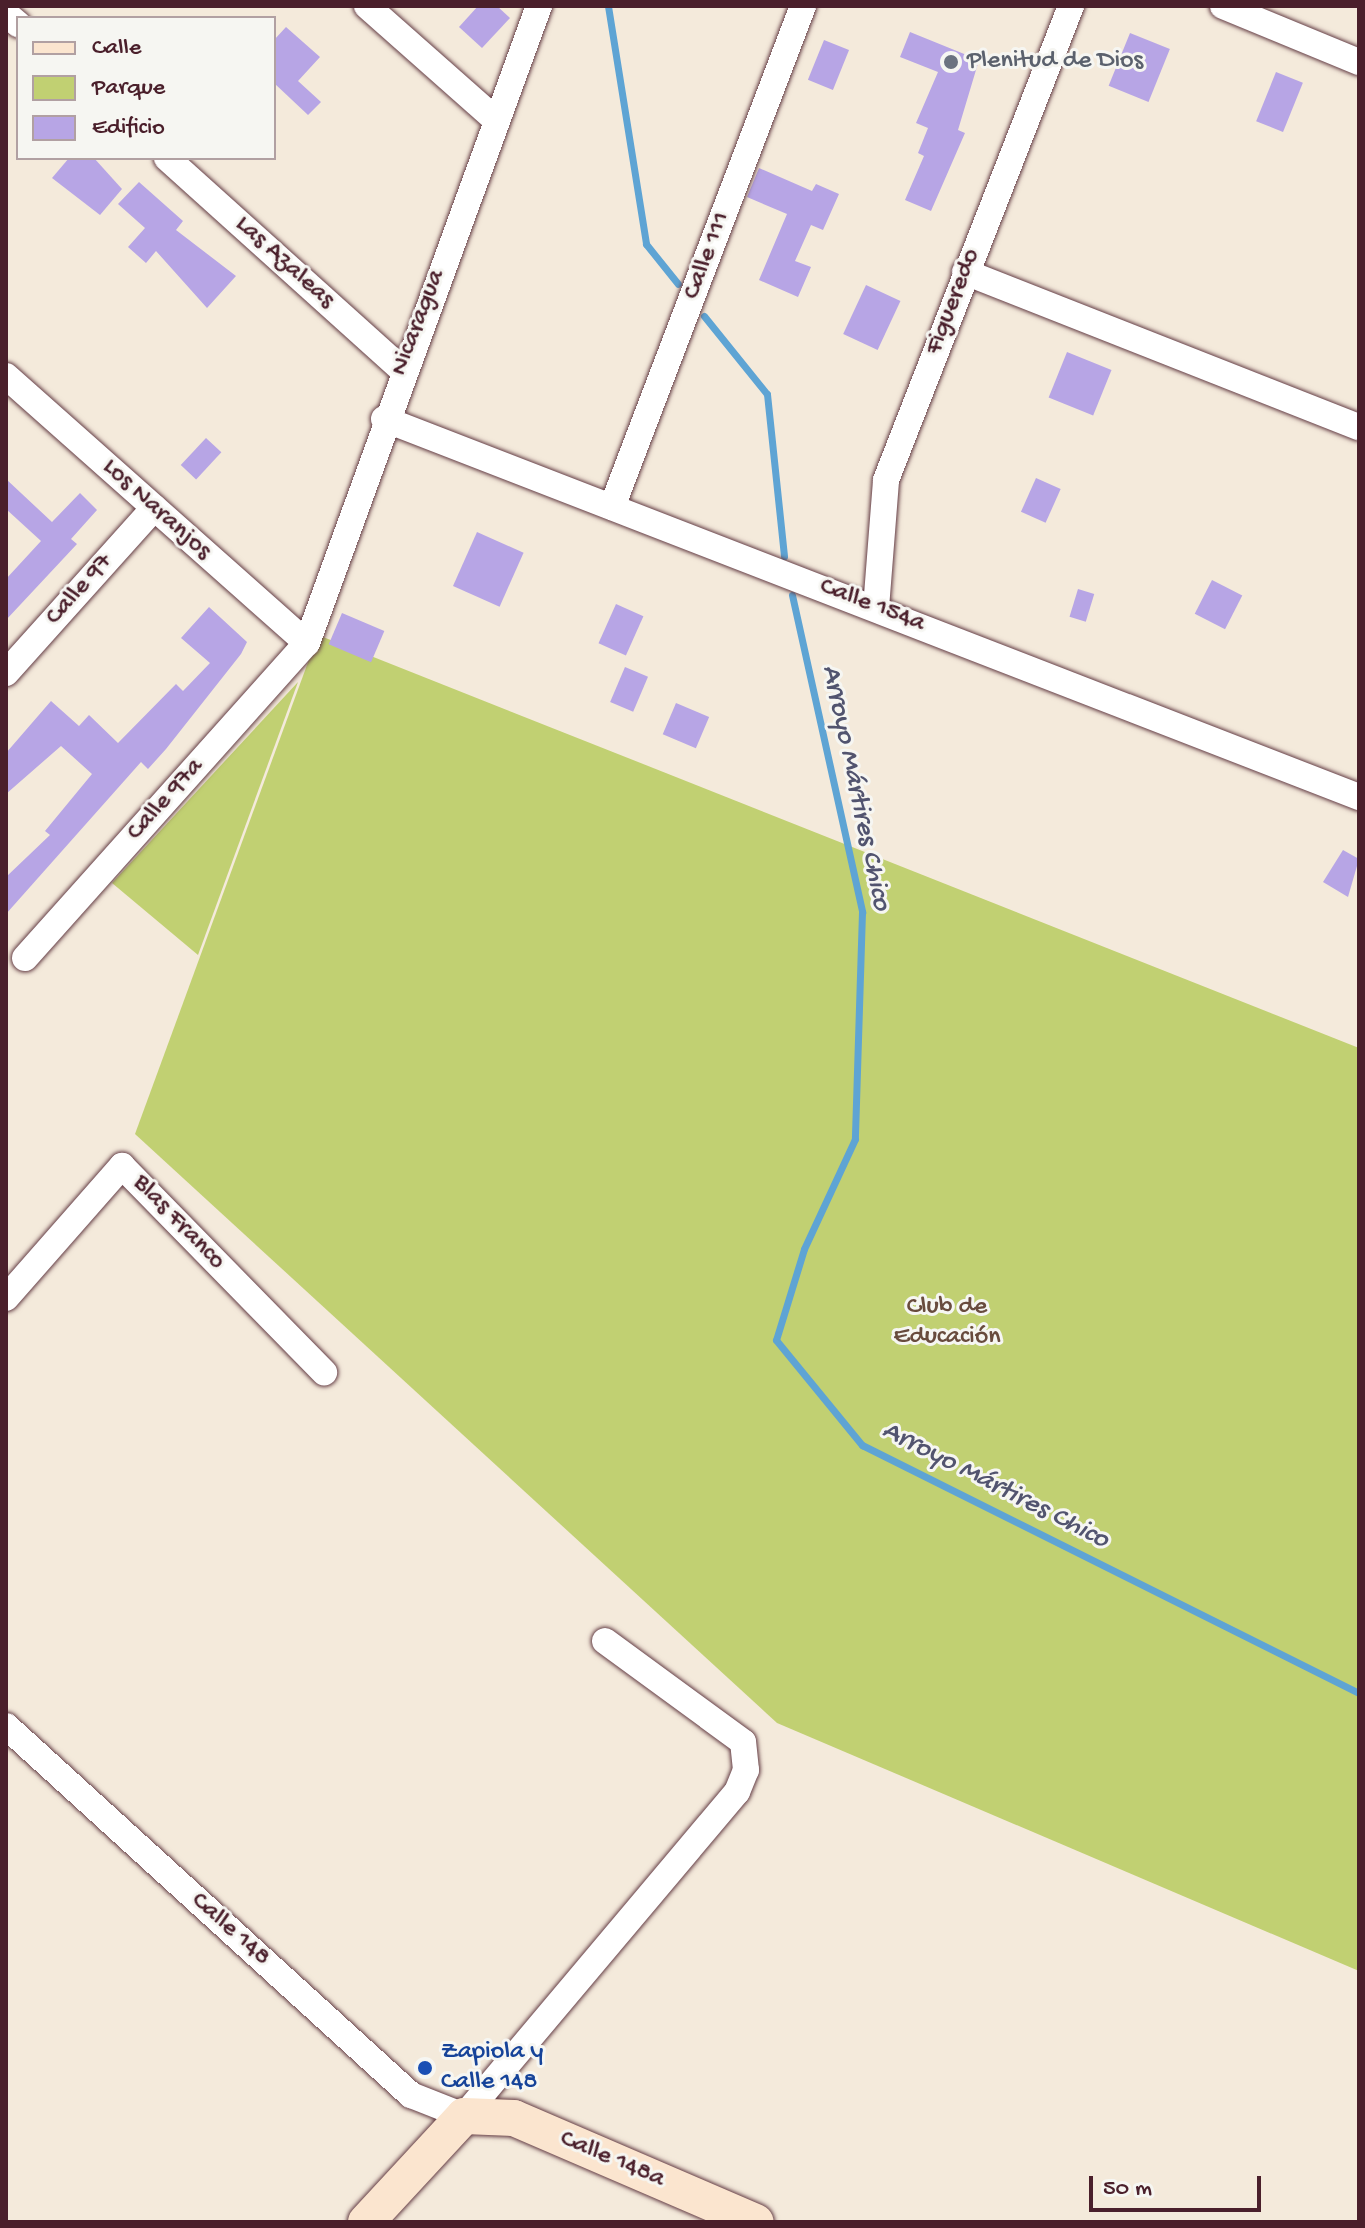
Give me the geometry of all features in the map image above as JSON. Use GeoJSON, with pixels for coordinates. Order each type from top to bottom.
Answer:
{"type":"FeatureCollection","features":[{"type":"Feature","properties":{"kind":"street"},"geometry":{"type":"LineString","coordinates":[[367,6],[496,120]]}},
{"type":"Feature","properties":{"kind":"street","name":"Nicaragua"},"geometry":{"type":"LineString","coordinates":[[307,643],[401,369],[539,6]]}},
{"type":"Feature","properties":{"kind":"street","name":"Calle 111"},"geometry":{"type":"LineString","coordinates":[[612,507],[803,6]]}},
{"type":"Feature","properties":{"kind":"street","name":"Figueredo"},"geometry":{"type":"LineString","coordinates":[[876,608],[886,480],[1071,6]]}},
{"type":"Feature","properties":{"kind":"street"},"geometry":{"type":"LineString","coordinates":[[1223,6],[1359,62]]}},
{"type":"Feature","properties":{"kind":"street","name":"Las Azaleas"},"geometry":{"type":"LineString","coordinates":[[169,160],[401,369]]}},
{"type":"Feature","properties":{"kind":"street"},"geometry":{"type":"LineString","coordinates":[[965,272],[1359,427]]}},
{"type":"Feature","properties":{"kind":"street","name":"Los Naranjos"},"geometry":{"type":"LineString","coordinates":[[6,376],[307,643]]}},
{"type":"Feature","properties":{"kind":"street","name":"Calle 154a"},"geometry":{"type":"LineString","coordinates":[[384,419],[1359,797]]}},
{"type":"Feature","properties":{"kind":"street","name":"Calle 97"},"geometry":{"type":"LineString","coordinates":[[6,673],[154,508]]}},
{"type":"Feature","properties":{"kind":"street","name":"Calle 97a"},"geometry":{"type":"LineString","coordinates":[[25,958],[307,643]]}},
{"type":"Feature","properties":{"kind":"street","name":"Blas Franco"},"geometry":{"type":"LineString","coordinates":[[6,1298],[122,1166],[324,1372]]}},
{"type":"Feature","properties":{"kind":"street"},"geometry":{"type":"LineString","coordinates":[[366,2222],[464,2116],[737,1792],[746,1770],[743,1742],[605,1641]]}},
{"type":"Feature","properties":{"kind":"street","name":"Calle 148"},"geometry":{"type":"LineString","coordinates":[[6,1726],[411,2095],[464,2116]]}},
{"type":"Feature","properties":{"kind":"street","name":"Calle 148a"},"geometry":{"type":"LineString","coordinates":[[464,2116],[514,2118],[756,2222]]}},
{"type":"Feature","properties":{"kind":"green space","name":"Club de Educación"},"geometry":{"type":"Polygon","coordinates":[[[318,635],[1359,1048],[1359,1971],[777,1723],[135,1134],[318,635]]]}},
{"type":"Feature","properties":{"kind":"green space"},"geometry":{"type":"Polygon","coordinates":[[[298,682],[198,955],[112,883],[298,682]]]}},
{"type":"Feature","properties":{"kind":"building"},"geometry":{"type":"Polygon","coordinates":[[[478,6],[497,6],[510,18],[482,48],[459,27],[478,6]]]}},
{"type":"Feature","properties":{"kind":"building"},"geometry":{"type":"Polygon","coordinates":[[[286,27],[320,57],[298,81],[321,102],[308,115],[276,85],[276,38],[286,27]]]}},
{"type":"Feature","properties":{"kind":"building"},"geometry":{"type":"Polygon","coordinates":[[[910,32],[979,60],[958,130],[965,133],[931,211],[905,200],[924,156],[918,153],[928,128],[916,123],[938,72],[900,57],[910,32]]]}},
{"type":"Feature","properties":{"kind":"building"},"geometry":{"type":"Polygon","coordinates":[[[1130,33],[1170,49],[1149,102],[1109,86],[1130,33]]]}},
{"type":"Feature","properties":{"kind":"building"},"geometry":{"type":"Polygon","coordinates":[[[824,40],[849,50],[833,90],[808,80],[824,40]]]}},
{"type":"Feature","properties":{"kind":"building"},"geometry":{"type":"Polygon","coordinates":[[[1276,72],[1303,83],[1283,132],[1256,121],[1276,72]]]}},
{"type":"Feature","properties":{"kind":"building"},"geometry":{"type":"Polygon","coordinates":[[[67,160],[96,160],[122,189],[100,215],[52,178],[67,160]]]}},
{"type":"Feature","properties":{"kind":"building"},"geometry":{"type":"Polygon","coordinates":[[[759,168],[812,191],[816,184],[839,194],[823,230],[811,225],[795,261],[811,267],[798,297],[759,280],[787,214],[747,197],[759,168]]]}},
{"type":"Feature","properties":{"kind":"building"},"geometry":{"type":"Polygon","coordinates":[[[139,182],[183,221],[176,230],[236,276],[207,308],[156,251],[146,263],[128,247],[145,228],[118,204],[139,182]]]}},
{"type":"Feature","properties":{"kind":"building"},"geometry":{"type":"Polygon","coordinates":[[[866,285],[900,301],[878,350],[843,334],[866,285]]]}},
{"type":"Feature","properties":{"kind":"building"},"geometry":{"type":"Polygon","coordinates":[[[1067,352],[1112,370],[1093,415],[1049,397],[1067,352]]]}},
{"type":"Feature","properties":{"kind":"building"},"geometry":{"type":"Polygon","coordinates":[[[206,438],[221,452],[196,479],[181,465],[206,438]]]}},
{"type":"Feature","properties":{"kind":"building"},"geometry":{"type":"Polygon","coordinates":[[[1036,478],[1061,489],[1046,523],[1021,512],[1036,478]]]}},
{"type":"Feature","properties":{"kind":"building"},"geometry":{"type":"Polygon","coordinates":[[[6,479],[52,522],[80,493],[97,510],[71,539],[77,544],[6,620],[6,579],[41,541],[6,509],[6,479]]]}},
{"type":"Feature","properties":{"kind":"building"},"geometry":{"type":"Polygon","coordinates":[[[477,532],[524,553],[500,607],[453,586],[477,532]]]}},
{"type":"Feature","properties":{"kind":"building"},"geometry":{"type":"Polygon","coordinates":[[[1212,580],[1242,595],[1225,629],[1195,614],[1212,580]]]}},
{"type":"Feature","properties":{"kind":"building"},"geometry":{"type":"Polygon","coordinates":[[[1078,589],[1094,594],[1086,622],[1070,617],[1078,589]]]}},
{"type":"Feature","properties":{"kind":"building"},"geometry":{"type":"Polygon","coordinates":[[[616,604],[643,616],[626,655],[599,643],[616,604]]]}},
{"type":"Feature","properties":{"kind":"building"},"geometry":{"type":"Polygon","coordinates":[[[209,607],[247,642],[241,654],[148,769],[141,762],[6,914],[6,877],[50,835],[45,831],[92,774],[61,746],[6,794],[6,753],[51,701],[79,726],[89,715],[118,743],[176,684],[183,691],[210,663],[181,638],[209,607]]]}},
{"type":"Feature","properties":{"kind":"building"},"geometry":{"type":"Polygon","coordinates":[[[342,613],[384,631],[371,662],[329,644],[342,613]]]}},
{"type":"Feature","properties":{"kind":"building"},"geometry":{"type":"Polygon","coordinates":[[[625,667],[648,677],[633,712],[610,702],[625,667]]]}},
{"type":"Feature","properties":{"kind":"building"},"geometry":{"type":"Polygon","coordinates":[[[676,703],[709,717],[696,748],[663,734],[676,703]]]}},
{"type":"Feature","properties":{"kind":"building"},"geometry":{"type":"Polygon","coordinates":[[[1343,850],[1359,859],[1348,897],[1323,882],[1343,850]]]}},
{"type":"Feature","properties":{"kind":"waterway","name":"Arroyo Mártires Chico"},"geometry":{"type":"LineString","coordinates":[[608,6],[646,244],[678,284]]}},
{"type":"Feature","properties":{"kind":"waterway","name":"Arroyo Mártires Chico"},"geometry":{"type":"LineString","coordinates":[[704,316],[767,394],[784,556]]}},
{"type":"Feature","properties":{"kind":"waterway","name":"Arroyo Mártires Chico"},"geometry":{"type":"LineString","coordinates":[[792,595],[862,912],[855,1139],[804,1249],[776,1340],[862,1445],[1359,1693]]}},
{"type":"Feature","properties":{"kind":"place","name":"Plenitud de Dios"},"geometry":{"type":"Point","coordinates":[951,62]}},
{"type":"Feature","properties":{"kind":"place","name":"Zapiola y Calle 148"},"geometry":{"type":"Point","coordinates":[425,2068]}}]}
